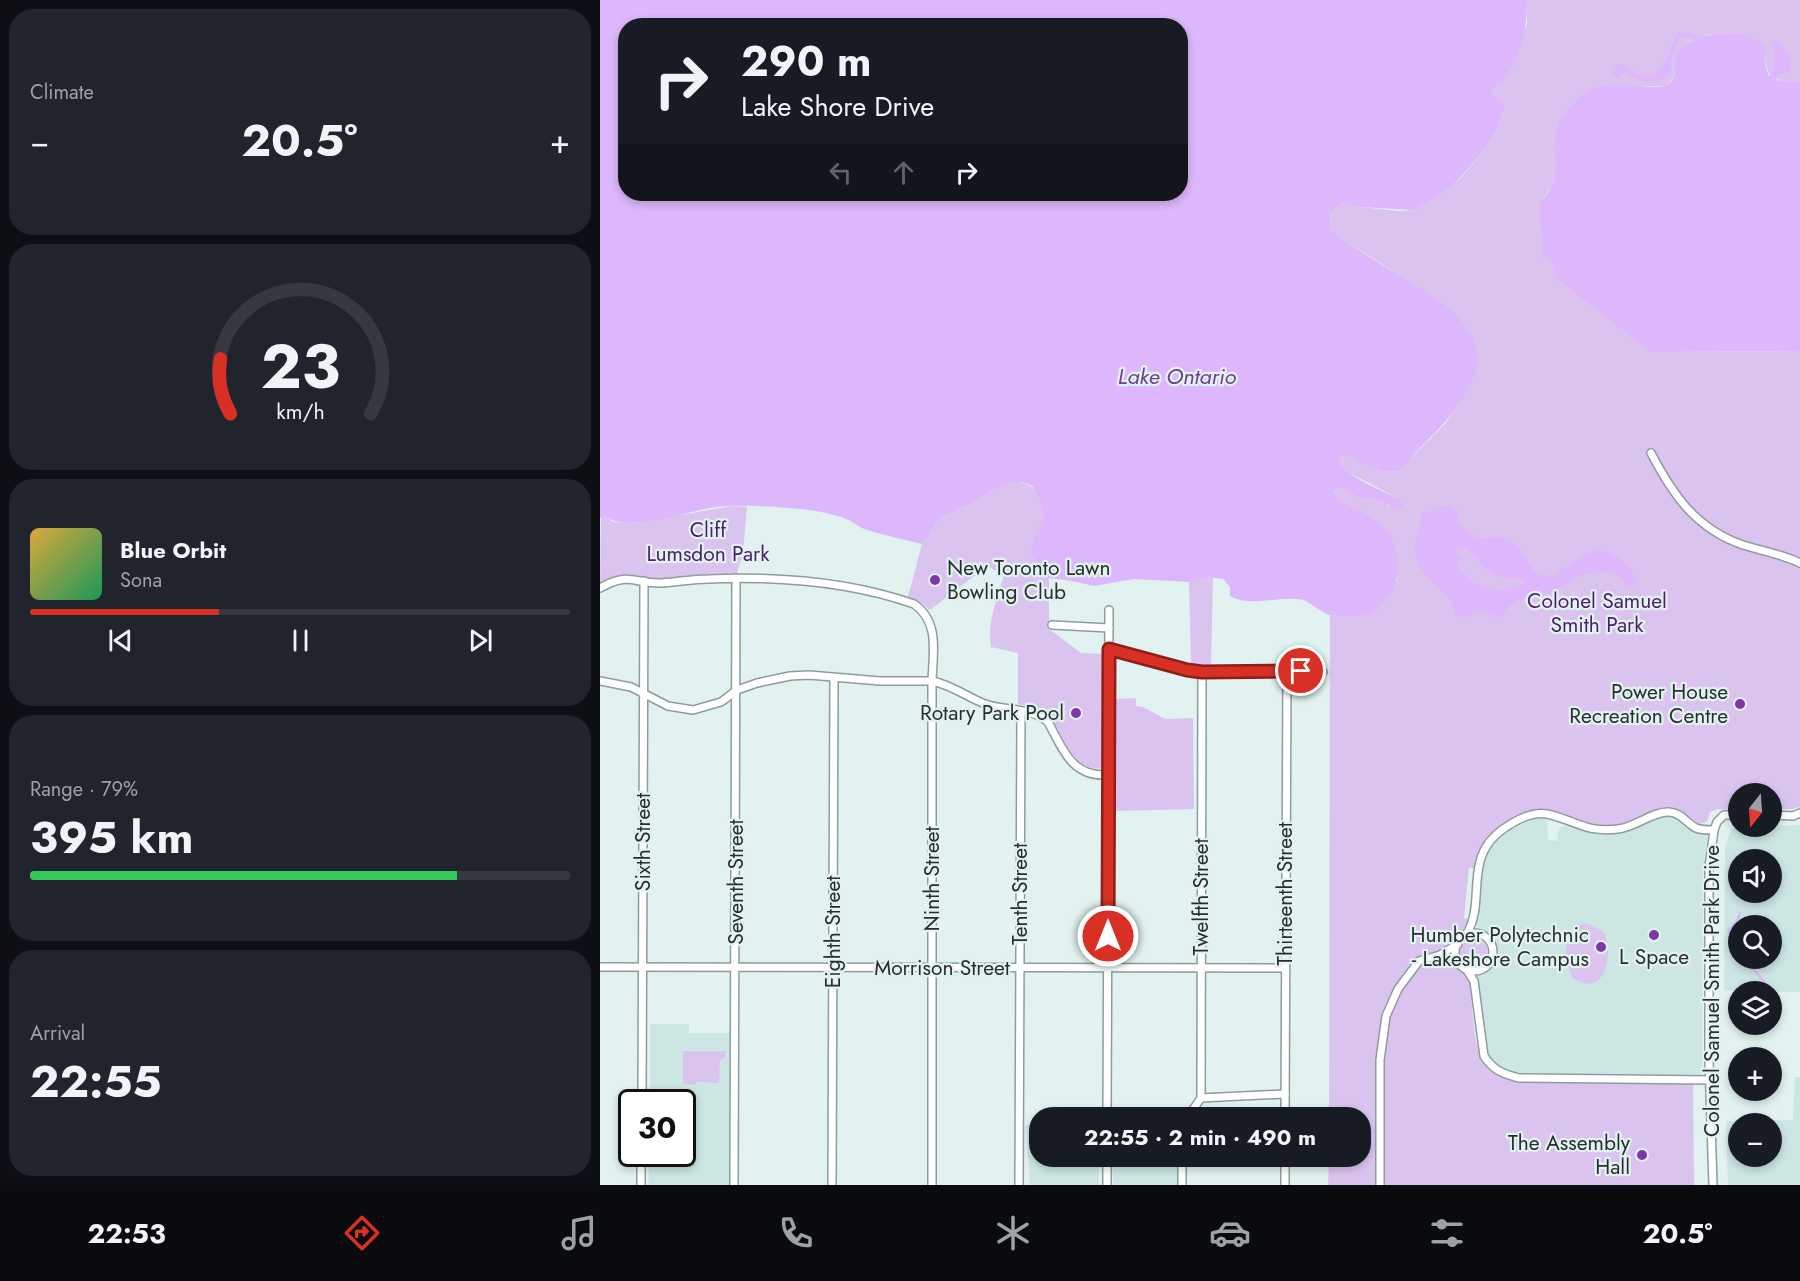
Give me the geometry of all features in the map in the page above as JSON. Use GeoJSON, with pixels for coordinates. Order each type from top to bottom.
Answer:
{"type":"FeatureCollection","features":[{"type":"Feature","properties":{"kind":"street"},"geometry":{"type":"LineString","coordinates":[[1651,453],[1680,503],[1714,531],[1743,545],[1785,556],[1800,563]]}},
{"type":"Feature","properties":{"kind":"street","name":"Ninth Street"},"geometry":{"type":"LineString","coordinates":[[600,588],[623,578],[660,583],[736,578],[814,581],[900,599],[914,604],[925,612],[933,630],[932,1185]]}},
{"type":"Feature","properties":{"kind":"street","name":"Seventh Street"},"geometry":{"type":"LineString","coordinates":[[734,1185],[736,578]]}},
{"type":"Feature","properties":{"kind":"street","name":"Sixth Street"},"geometry":{"type":"LineString","coordinates":[[642,1089],[644,581]]}},
{"type":"Feature","properties":{"kind":"street"},"geometry":{"type":"LineString","coordinates":[[1107,1107],[1109,610]]}},
{"type":"Feature","properties":{"kind":"street"},"geometry":{"type":"LineString","coordinates":[[1052,625],[1109,628]]}},
{"type":"Feature","properties":{"kind":"street"},"geometry":{"type":"LineString","coordinates":[[1109,649],[1202,672],[1323,672]]}},
{"type":"Feature","properties":{"kind":"street","name":"Thirteenth Street"},"geometry":{"type":"LineString","coordinates":[[1285,1107],[1287,671]]}},
{"type":"Feature","properties":{"kind":"street","name":"Twelfth Street"},"geometry":{"type":"LineString","coordinates":[[1201,1098],[1202,672]]}},
{"type":"Feature","properties":{"kind":"street"},"geometry":{"type":"LineString","coordinates":[[600,681],[631,687],[668,706],[693,710],[722,702],[737,690],[790,676],[809,675],[880,681],[932,681],[985,704],[1040,716],[1048,722],[1063,751],[1075,765],[1094,774],[1108,775]]}},
{"type":"Feature","properties":{"kind":"street","name":"Eighth Street"},"geometry":{"type":"LineString","coordinates":[[832,1185],[834,678]]}},
{"type":"Feature","properties":{"kind":"street","name":"Tenth Street"},"geometry":{"type":"LineString","coordinates":[[1019,1185],[1021,711]]}},
{"type":"Feature","properties":{"kind":"street"},"geometry":{"type":"LineString","coordinates":[[1380,1185],[1380,1060],[1386,1016],[1398,989],[1419,961],[1440,955],[1458,944],[1466,935],[1473,923],[1477,878],[1482,854],[1498,832],[1518,820],[1542,813],[1584,828],[1610,830],[1627,828],[1658,813],[1671,812],[1680,815],[1696,828],[1714,831]]}},
{"type":"Feature","properties":{"kind":"street"},"geometry":{"type":"LineString","coordinates":[[1782,816],[1792,816],[1800,813]]}},
{"type":"Feature","properties":{"kind":"street","name":"Colonel Samuel Smith Park Drive"},"geometry":{"type":"LineString","coordinates":[[1713,1185],[1709,867],[1714,831],[1721,817],[1728,816]]}},
{"type":"Feature","properties":{"kind":"street"},"geometry":{"type":"LineString","coordinates":[[1473,923],[1478,934]]}},
{"type":"Feature","properties":{"kind":"street"},"geometry":{"type":"LineString","coordinates":[[1466,935],[1478,934],[1489,940],[1493,952],[1490,964],[1479,970],[1467,970]]}},
{"type":"Feature","properties":{"kind":"street"},"geometry":{"type":"LineString","coordinates":[[1458,944],[1456,956],[1458,961],[1474,981],[1484,1056],[1490,1065],[1502,1074],[1519,1078],[1710,1080]]}},
{"type":"Feature","properties":{"kind":"street"},"geometry":{"type":"LineString","coordinates":[[1440,955],[1458,961]]}},
{"type":"Feature","properties":{"kind":"street","name":"Morrison Street"},"geometry":{"type":"LineString","coordinates":[[600,967],[1285,968]]}},
{"type":"Feature","properties":{"kind":"street"},"geometry":{"type":"LineString","coordinates":[[1474,981],[1479,970]]}},
{"type":"Feature","properties":{"kind":"street"},"geometry":{"type":"LineString","coordinates":[[1195,1107],[1201,1098],[1285,1094]]}},
{"type":"Feature","properties":{"kind":"street"},"geometry":{"type":"LineString","coordinates":[[641,1167],[641,1185]]}},
{"type":"Feature","properties":{"kind":"street"},"geometry":{"type":"LineString","coordinates":[[1107,1167],[1107,1185]]}},
{"type":"Feature","properties":{"kind":"street"},"geometry":{"type":"LineString","coordinates":[[1182,1167],[1182,1185]]}},
{"type":"Feature","properties":{"kind":"street"},"geometry":{"type":"LineString","coordinates":[[1285,1167],[1286,1185]]}},
{"type":"Feature","properties":{"kind":"shaded area","name":"Humber Polytechnic - Lakeshore Campus"},"geometry":{"type":"Polygon","coordinates":[[[1668,816],[1680,819],[1693,831],[1707,835],[1703,871],[1702,1075],[1513,1073],[1497,1067],[1487,1055],[1476,980],[1479,973],[1494,966],[1499,955],[1496,941],[1479,929],[1476,924],[1481,871],[1489,849],[1503,833],[1538,817],[1547,820],[1548,840],[1557,841],[1559,829],[1566,825],[1603,834],[1632,830],[1657,818],[1668,816]]]}},
{"type":"Feature","properties":{"kind":"shaded area"},"geometry":{"type":"Polygon","coordinates":[[[1800,825],[1800,992],[1782,992],[1782,981],[1728,981],[1728,990],[1724,990],[1725,847],[1728,837],[1782,837],[1782,826],[1800,825]]]}},
{"type":"Feature","properties":{"kind":"shaded area"},"geometry":{"type":"Polygon","coordinates":[[[650,1024],[689,1024],[689,1033],[731,1033],[730,1185],[648,1185],[649,1167],[696,1167],[696,1089],[650,1089],[650,1024]]]}},
{"type":"Feature","properties":{"kind":"shaded area"},"geometry":{"type":"Polygon","coordinates":[[[1795,1077],[1800,1077],[1800,1185],[1728,1185],[1726,1121],[1728,1121],[1728,1167],[1782,1167],[1782,1120],[1793,1120],[1795,1077]]]}},
{"type":"Feature","properties":{"kind":"shaded area"},"geometry":{"type":"Polygon","coordinates":[[[1026,1125],[1029,1125],[1029,1167],[1099,1167],[1099,1185],[1030,1185],[1026,1125]]]}},
{"type":"Feature","properties":{"kind":"shaded area"},"geometry":{"type":"Polygon","coordinates":[[[1112,1167],[1178,1167],[1177,1185],[1113,1185],[1112,1167]]]}},
{"type":"Feature","properties":{"kind":"green space","name":"Colonel Samuel Smith Park"},"geometry":{"type":"Polygon","coordinates":[[[1527,0],[1800,0],[1800,82],[1783,81],[1772,77],[1765,61],[1765,51],[1710,35],[1687,42],[1667,86],[1600,86],[1576,101],[1567,111],[1555,137],[1555,174],[1552,187],[1539,203],[1553,261],[1651,352],[1800,351],[1800,807],[1782,809],[1782,783],[1728,783],[1728,809],[1710,812],[1707,822],[1696,825],[1684,815],[1673,810],[1653,812],[1620,824],[1602,826],[1581,823],[1549,810],[1537,810],[1526,814],[1499,828],[1482,849],[1475,868],[1469,868],[1464,918],[1469,919],[1461,933],[1445,945],[1446,958],[1460,968],[1468,978],[1476,1040],[1480,1053],[1487,1065],[1498,1074],[1515,1080],[1693,1083],[1694,1185],[1328,1185],[1329,1167],[1371,1167],[1371,1107],[1329,1107],[1330,615],[1358,616],[1397,580],[1396,548],[1370,517],[1336,498],[1334,494],[1336,489],[1341,488],[1359,498],[1379,501],[1390,506],[1404,506],[1399,499],[1348,472],[1338,462],[1343,455],[1377,470],[1393,472],[1412,457],[1445,424],[1465,395],[1459,320],[1438,300],[1338,236],[1331,228],[1330,214],[1344,203],[1359,207],[1413,210],[1460,179],[1485,149],[1497,130],[1506,104],[1494,97],[1492,92],[1497,85],[1502,84],[1527,24],[1527,0]]]}},
{"type":"Feature","properties":{"kind":"green space"},"geometry":{"type":"Polygon","coordinates":[[[1013,481],[1032,488],[1043,503],[1044,518],[1031,545],[1038,564],[1049,578],[1049,629],[1081,653],[1104,654],[1104,762],[1099,769],[1080,763],[1073,756],[1046,713],[1018,704],[1018,653],[991,647],[990,638],[993,611],[1004,575],[987,566],[930,610],[920,602],[908,597],[922,544],[939,519],[975,502],[1005,483],[1013,481]]]}},
{"type":"Feature","properties":{"kind":"green space","name":"Cliff Lumsdon Park"},"geometry":{"type":"Polygon","coordinates":[[[731,506],[747,507],[743,553],[737,573],[667,579],[623,575],[600,584],[601,516],[613,522],[635,523],[731,506]]]}},
{"type":"Feature","properties":{"kind":"green space"},"geometry":{"type":"Polygon","coordinates":[[[1206,577],[1213,578],[1211,665],[1191,665],[1189,582],[1206,577]]]}},
{"type":"Feature","properties":{"kind":"green space"},"geometry":{"type":"Polygon","coordinates":[[[1136,698],[1136,706],[1143,707],[1165,719],[1193,718],[1194,809],[1113,811],[1113,699],[1136,698]]]}},
{"type":"Feature","properties":{"kind":"green space"},"geometry":{"type":"Polygon","coordinates":[[[1585,923],[1603,931],[1608,951],[1604,971],[1600,979],[1593,983],[1584,983],[1573,978],[1567,963],[1568,939],[1577,927],[1585,923]]]}},
{"type":"Feature","properties":{"kind":"green space"},"geometry":{"type":"Polygon","coordinates":[[[1474,939],[1484,943],[1488,953],[1484,963],[1474,967],[1464,963],[1460,953],[1464,943],[1474,939]]]}},
{"type":"Feature","properties":{"kind":"green space"},"geometry":{"type":"Polygon","coordinates":[[[683,1051],[726,1051],[725,1057],[720,1061],[719,1083],[683,1084],[683,1051]]]}},
{"type":"Feature","properties":{"kind":"water","name":"Lake Ontario"},"geometry":{"type":"Polygon","coordinates":[[[600,0],[1527,0],[1526,24],[1518,53],[1502,84],[1497,85],[1492,92],[1494,97],[1506,104],[1497,130],[1485,149],[1459,179],[1437,197],[1413,210],[1359,207],[1344,203],[1330,214],[1331,228],[1338,236],[1448,307],[1473,338],[1477,353],[1476,368],[1471,384],[1462,399],[1452,414],[1403,468],[1388,472],[1343,455],[1339,460],[1342,466],[1356,477],[1399,499],[1404,504],[1403,507],[1396,508],[1379,501],[1359,498],[1341,488],[1336,489],[1334,493],[1336,498],[1375,520],[1386,530],[1393,541],[1397,555],[1396,582],[1382,606],[1371,613],[1357,616],[1333,615],[1301,600],[1246,601],[1230,596],[1230,587],[1223,579],[1207,577],[1189,582],[1134,579],[1094,586],[1049,578],[1032,555],[1031,545],[1044,518],[1041,501],[1032,486],[1022,482],[1005,483],[975,502],[939,519],[922,544],[864,529],[847,519],[830,514],[790,508],[716,507],[658,520],[628,523],[615,521],[605,516],[600,518],[600,0]]]}},
{"type":"Feature","properties":{"kind":"water"},"geometry":{"type":"Polygon","coordinates":[[[1679,32],[1697,35],[1700,38],[1718,34],[1735,34],[1752,38],[1767,48],[1765,62],[1769,76],[1775,60],[1771,43],[1773,40],[1783,47],[1792,66],[1789,73],[1781,74],[1776,80],[1800,82],[1800,351],[1651,352],[1555,277],[1553,262],[1543,256],[1539,203],[1553,184],[1555,138],[1560,121],[1578,98],[1594,88],[1618,85],[1667,86],[1675,73],[1676,55],[1679,49],[1694,40],[1693,38],[1679,39],[1672,56],[1671,72],[1661,79],[1649,82],[1626,73],[1618,78],[1612,74],[1618,64],[1643,75],[1654,74],[1663,65],[1679,32]]]}},
{"type":"Feature","properties":{"kind":"water"},"geometry":{"type":"Polygon","coordinates":[[[1446,505],[1456,511],[1460,525],[1474,537],[1499,537],[1514,543],[1520,548],[1535,571],[1540,574],[1555,575],[1585,555],[1602,551],[1609,552],[1622,560],[1632,571],[1638,583],[1629,586],[1617,574],[1595,572],[1581,576],[1549,593],[1526,595],[1510,605],[1498,617],[1481,611],[1475,611],[1466,617],[1455,614],[1451,600],[1426,575],[1416,557],[1415,545],[1421,512],[1446,505]],[[1464,548],[1456,550],[1456,554],[1463,558],[1457,564],[1469,579],[1477,584],[1486,588],[1505,589],[1524,584],[1523,579],[1493,574],[1464,548]]]}},
{"type":"Feature","properties":{"kind":"waterway"},"geometry":{"type":"LineString","coordinates":[[1752,969],[1763,981]]}},
{"type":"Feature","properties":{"kind":"place","name":"New Toronto Lawn Bowling Club"},"geometry":{"type":"Point","coordinates":[935,580]}},
{"type":"Feature","properties":{"kind":"place","name":"Power House Recreation Centre"},"geometry":{"type":"Point","coordinates":[1740,704]}},
{"type":"Feature","properties":{"kind":"place","name":"Rotary Park Pool"},"geometry":{"type":"Point","coordinates":[1076,713]}},
{"type":"Feature","properties":{"kind":"place","name":"L Space"},"geometry":{"type":"Point","coordinates":[1654,935]}},
{"type":"Feature","properties":{"kind":"place","name":"Humber Polytechnic - Lakeshore Campus"},"geometry":{"type":"Point","coordinates":[1601,947]}},
{"type":"Feature","properties":{"kind":"place","name":"The Assembly Hall"},"geometry":{"type":"Point","coordinates":[1642,1155]}},
{"type":"Feature","properties":{"kind":"route"},"geometry":{"type":"LineString","coordinates":[[1108,936],[1109,649],[1202,672],[1301,671]]}}]}
